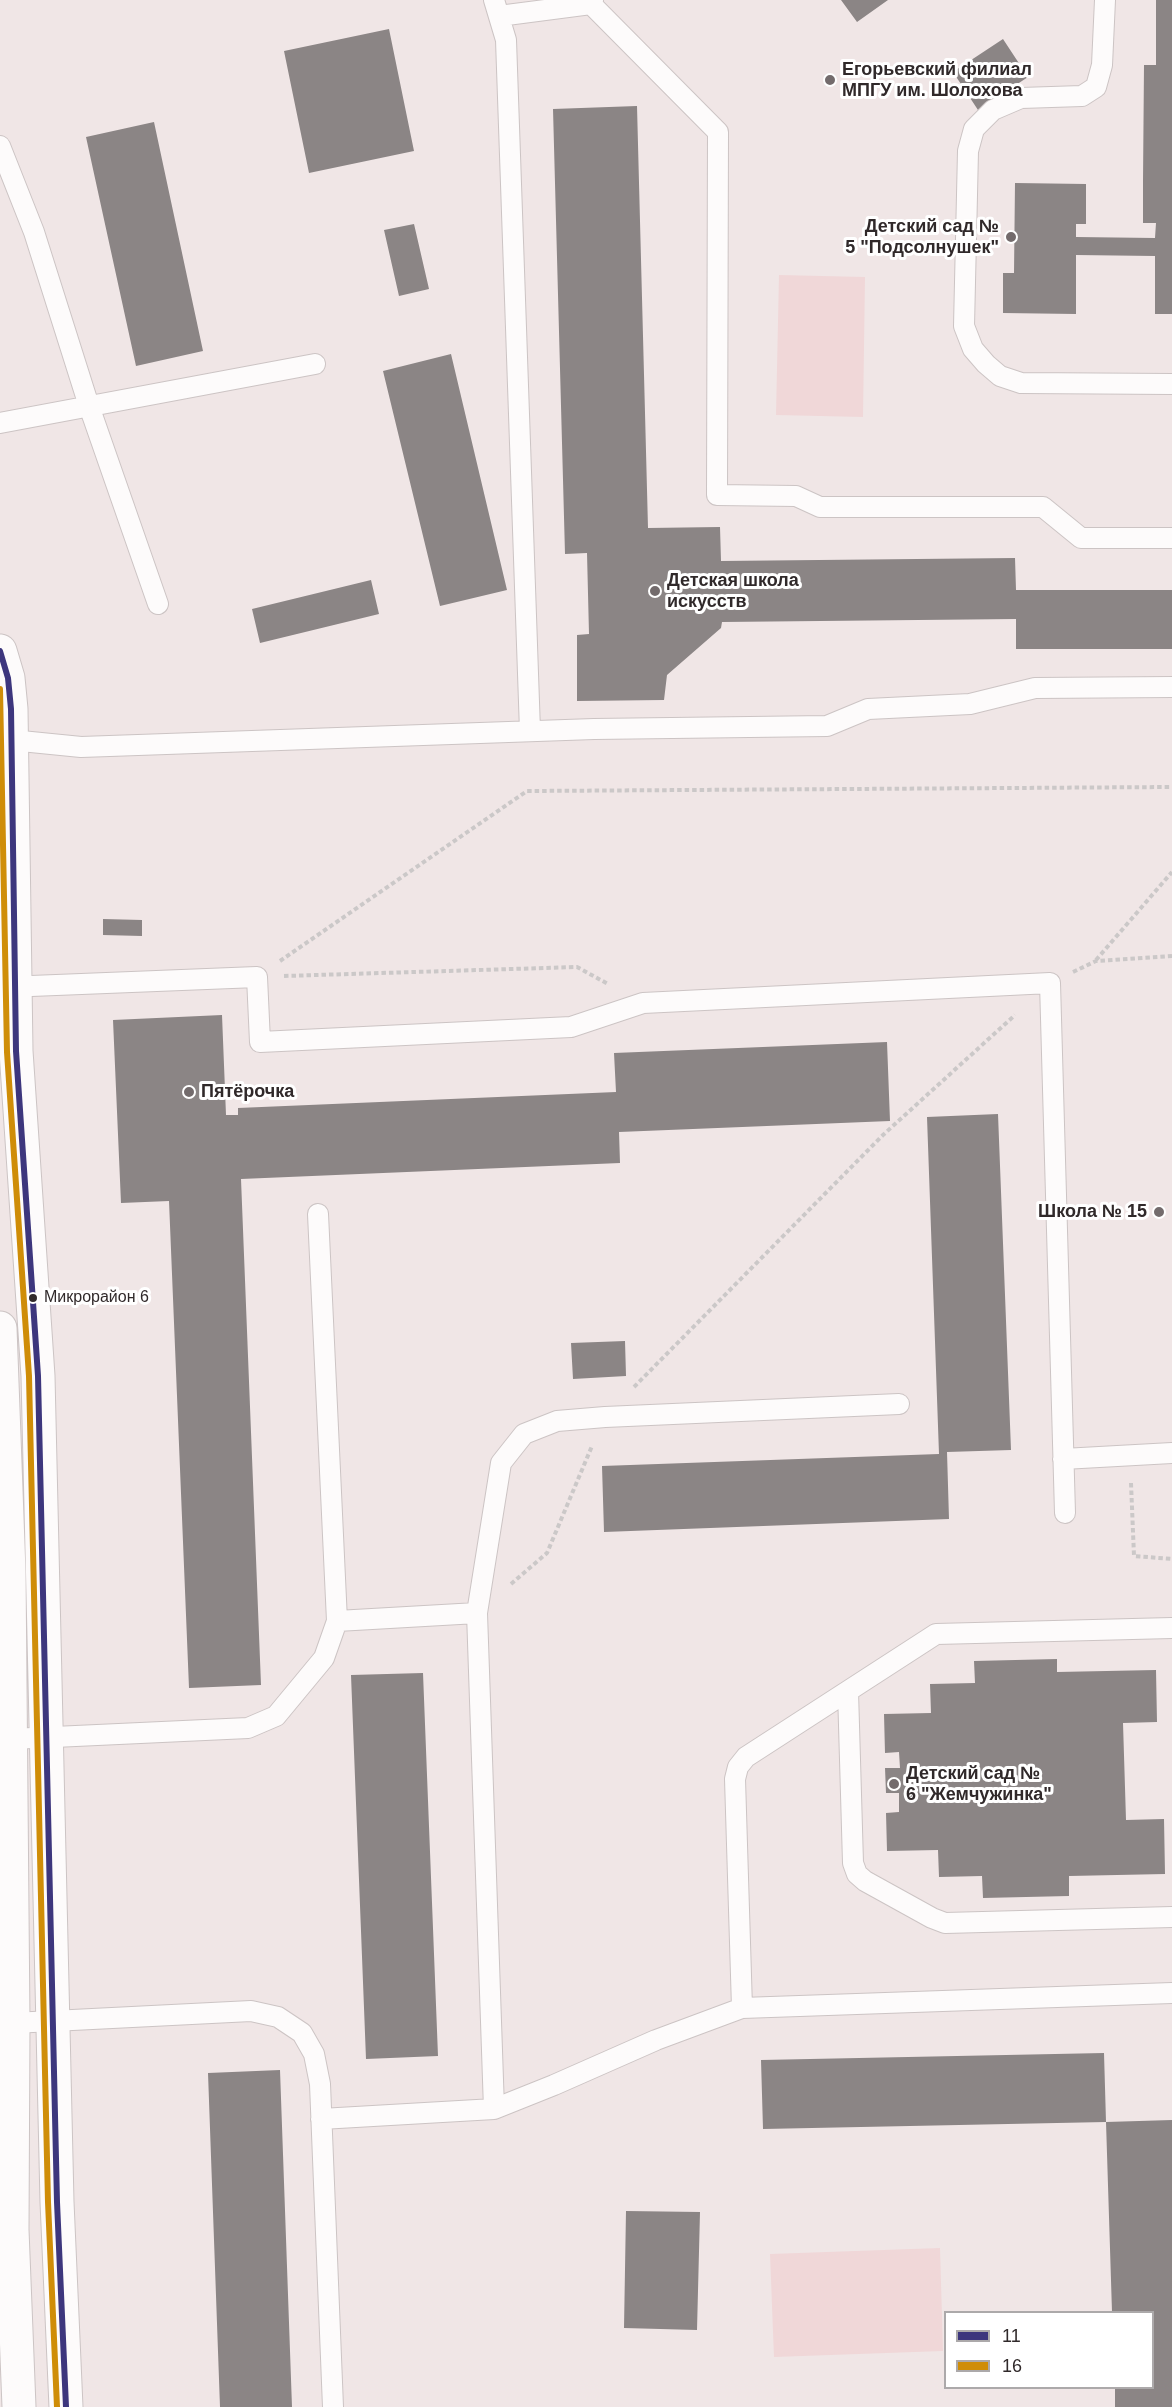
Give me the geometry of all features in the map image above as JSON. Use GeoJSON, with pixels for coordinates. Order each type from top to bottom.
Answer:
{"type":"FeatureCollection","features":[{"type":"Feature","properties":{"kind":"street"},"geometry":{"type":"LineString","coordinates":[[0,651],[8,678],[11,709],[7,987],[16,1051],[38,1376],[57,2202],[66,2407]]}},
{"type":"Feature","properties":{"kind":"street"},"geometry":{"type":"LineString","coordinates":[[0,1328],[4,1573],[11,1739],[6,1839],[13,2023],[6,2229],[19,2407]]}},
{"type":"Feature","properties":{"kind":"lane"},"geometry":{"type":"LineString","coordinates":[[1105,0],[1102,65],[1096,87],[1082,96],[1021,98],[993,110],[974,129],[968,151],[964,326],[973,349],[986,364],[1000,376],[1021,383],[1172,384]]}},
{"type":"Feature","properties":{"kind":"lane"},"geometry":{"type":"LineString","coordinates":[[530,731],[506,40],[497,8],[592,2],[717,132],[717,495],[796,496],[820,507],[1043,507],[1081,538],[1172,538]]}},
{"type":"Feature","properties":{"kind":"lane"},"geometry":{"type":"LineString","coordinates":[[0,146],[34,232],[89,406],[158,604]]}},
{"type":"Feature","properties":{"kind":"lane"},"geometry":{"type":"LineString","coordinates":[[0,423],[315,364]]}},
{"type":"Feature","properties":{"kind":"lane"},"geometry":{"type":"LineString","coordinates":[[11,740],[81,747],[530,731],[827,726],[868,709],[970,704],[1035,688],[1172,687]]}},
{"type":"Feature","properties":{"kind":"lane"},"geometry":{"type":"LineString","coordinates":[[7,987],[257,977],[260,1042],[572,1027],[643,1003],[1050,983],[1065,1513]]}},
{"type":"Feature","properties":{"kind":"lane"},"geometry":{"type":"LineString","coordinates":[[11,1739],[248,1728],[276,1716],[301,1689],[324,1658],[337,1621],[318,1214]]}},
{"type":"Feature","properties":{"kind":"lane"},"geometry":{"type":"LineString","coordinates":[[494,2109],[477,1613],[501,1463],[524,1434],[557,1421],[899,1404]]}},
{"type":"Feature","properties":{"kind":"lane"},"geometry":{"type":"LineString","coordinates":[[1063,1459],[1172,1453]]}},
{"type":"Feature","properties":{"kind":"lane"},"geometry":{"type":"LineString","coordinates":[[337,1621],[477,1613]]}},
{"type":"Feature","properties":{"kind":"lane"},"geometry":{"type":"LineString","coordinates":[[742,2008],[735,1779],[738,1767],[746,1757],[936,1634],[1172,1628]]}},
{"type":"Feature","properties":{"kind":"lane"},"geometry":{"type":"LineString","coordinates":[[848,1691],[853,1863],[857,1874],[865,1881],[945,1923],[1172,1917]]}},
{"type":"Feature","properties":{"kind":"lane"},"geometry":{"type":"LineString","coordinates":[[321,2120],[494,2109],[656,2040],[742,2008],[1172,1992]]}},
{"type":"Feature","properties":{"kind":"lane"},"geometry":{"type":"LineString","coordinates":[[13,2023],[251,2011],[278,2018],[302,2033],[314,2054],[320,2084],[333,2407]]}},
{"type":"Feature","properties":{"kind":"path"},"geometry":{"type":"LineString","coordinates":[[257,977],[527,791],[1172,787]]}},
{"type":"Feature","properties":{"kind":"path"},"geometry":{"type":"LineString","coordinates":[[1172,872],[1096,961],[1172,956]]}},
{"type":"Feature","properties":{"kind":"path"},"geometry":{"type":"LineString","coordinates":[[257,977],[577,967],[643,1003]]}},
{"type":"Feature","properties":{"kind":"path"},"geometry":{"type":"LineString","coordinates":[[477,1613],[547,1553],[604,1417],[883,1135],[1050,983]]}},
{"type":"Feature","properties":{"kind":"path"},"geometry":{"type":"LineString","coordinates":[[1129,1455],[1134,1556],[1172,1559]]}},
{"type":"Feature","properties":{"kind":"shaded area"},"geometry":{"type":"Polygon","coordinates":[[[779,275],[865,277],[863,417],[776,415],[779,275]]]}},
{"type":"Feature","properties":{"kind":"shaded area"},"geometry":{"type":"Polygon","coordinates":[[[940,2248],[943,2351],[774,2357],[770,2254],[940,2248]]]}},
{"type":"Feature","properties":{"kind":"building"},"geometry":{"type":"Polygon","coordinates":[[[841,0],[888,0],[857,22],[841,0]]]}},
{"type":"Feature","properties":{"kind":"building"},"geometry":{"type":"Polygon","coordinates":[[[1156,0],[1172,0],[1172,314],[1155,314],[1155,256],[1076,255],[1076,314],[1003,313],[1003,273],[1014,273],[1015,183],[1086,184],[1086,224],[1076,224],[1076,237],[1155,238],[1156,223],[1143,223],[1143,181],[1144,65],[1156,65],[1156,0]]]}},
{"type":"Feature","properties":{"kind":"building"},"geometry":{"type":"Polygon","coordinates":[[[389,29],[414,151],[309,173],[284,51],[389,29]]]}},
{"type":"Feature","properties":{"kind":"building"},"geometry":{"type":"Polygon","coordinates":[[[1003,39],[1028,77],[978,110],[953,72],[1003,39]]]}},
{"type":"Feature","properties":{"kind":"building"},"geometry":{"type":"Polygon","coordinates":[[[637,106],[648,528],[720,527],[721,561],[1015,558],[1016,590],[1172,590],[1172,649],[1016,649],[1016,619],[722,622],[721,628],[667,675],[664,700],[577,701],[577,635],[589,634],[587,553],[565,554],[553,109],[637,106]]]}},
{"type":"Feature","properties":{"kind":"building"},"geometry":{"type":"Polygon","coordinates":[[[154,122],[203,351],[136,366],[86,137],[154,122]]]}},
{"type":"Feature","properties":{"kind":"building"},"geometry":{"type":"Polygon","coordinates":[[[414,224],[429,289],[399,296],[384,230],[414,224]]]}},
{"type":"Feature","properties":{"kind":"building"},"geometry":{"type":"Polygon","coordinates":[[[451,354],[507,590],[440,606],[383,371],[451,354]]]}},
{"type":"Feature","properties":{"kind":"building"},"geometry":{"type":"Polygon","coordinates":[[[371,580],[379,614],[260,643],[252,609],[371,580]]]}},
{"type":"Feature","properties":{"kind":"building"},"geometry":{"type":"Polygon","coordinates":[[[103,919],[142,920],[142,936],[103,935],[103,919]]]}},
{"type":"Feature","properties":{"kind":"building"},"geometry":{"type":"Polygon","coordinates":[[[222,1015],[226,1115],[238,1115],[238,1108],[616,1092],[614,1053],[887,1042],[890,1121],[619,1132],[620,1163],[241,1179],[261,1685],[189,1688],[169,1201],[121,1203],[113,1020],[222,1015]]]}},
{"type":"Feature","properties":{"kind":"building"},"geometry":{"type":"Polygon","coordinates":[[[998,1114],[1011,1450],[947,1452],[949,1519],[604,1532],[602,1466],[939,1454],[927,1117],[998,1114]]]}},
{"type":"Feature","properties":{"kind":"building"},"geometry":{"type":"Polygon","coordinates":[[[625,1341],[626,1376],[573,1379],[571,1343],[625,1341]]]}},
{"type":"Feature","properties":{"kind":"building"},"geometry":{"type":"Polygon","coordinates":[[[1057,1659],[1057,1672],[1156,1670],[1157,1722],[1123,1723],[1126,1820],[1164,1819],[1165,1874],[1069,1876],[1069,1896],[983,1898],[982,1876],[939,1877],[938,1850],[887,1851],[886,1813],[899,1812],[899,1793],[886,1793],[885,1768],[900,1768],[899,1752],[885,1753],[884,1714],[931,1713],[930,1684],[975,1683],[974,1661],[1057,1659]]]}},
{"type":"Feature","properties":{"kind":"building"},"geometry":{"type":"Polygon","coordinates":[[[423,1673],[438,2056],[366,2059],[351,1675],[423,1673]]]}},
{"type":"Feature","properties":{"kind":"building"},"geometry":{"type":"Polygon","coordinates":[[[1104,2053],[1106,2122],[763,2129],[761,2060],[1104,2053]]]}},
{"type":"Feature","properties":{"kind":"building"},"geometry":{"type":"Polygon","coordinates":[[[280,2070],[292,2407],[220,2407],[208,2073],[280,2070]]]}},
{"type":"Feature","properties":{"kind":"building"},"geometry":{"type":"Polygon","coordinates":[[[1172,2120],[1172,2407],[1115,2407],[1115,2389],[1154,2389],[1154,2311],[1112,2311],[1106,2122],[1172,2120]]]}},
{"type":"Feature","properties":{"kind":"building"},"geometry":{"type":"Polygon","coordinates":[[[626,2211],[700,2212],[697,2330],[624,2328],[626,2211]]]}},
{"type":"Feature","properties":{"kind":"transit line","name":"11"},"geometry":{"type":"LineString","coordinates":[[0,651],[8,678],[11,709],[16,1051],[38,1376],[57,2202],[66,2407]]}},
{"type":"Feature","properties":{"kind":"transit line","name":"16"},"geometry":{"type":"LineString","coordinates":[[0,689],[7,1052],[29,1376],[48,2202],[57,2407]]}},
{"type":"Feature","properties":{"kind":"place","name":"Егорьевский филиал МПГУ им. Шолохова"},"geometry":{"type":"Point","coordinates":[830,80]}},
{"type":"Feature","properties":{"kind":"place","name":"Детский сад № 5 \"Подсолнушек\""},"geometry":{"type":"Point","coordinates":[1011,237]}},
{"type":"Feature","properties":{"kind":"place","name":"Детская школа искусств"},"geometry":{"type":"Point","coordinates":[655,591]}},
{"type":"Feature","properties":{"kind":"place","name":"Пятёрочка"},"geometry":{"type":"Point","coordinates":[189,1092]}},
{"type":"Feature","properties":{"kind":"place","name":"Школа № 15"},"geometry":{"type":"Point","coordinates":[1159,1212]}},
{"type":"Feature","properties":{"kind":"place","name":"Микрорайон 6"},"geometry":{"type":"Point","coordinates":[33,1298]}},
{"type":"Feature","properties":{"kind":"place","name":"Детский сад № 6 \"Жемчужинка\""},"geometry":{"type":"Point","coordinates":[894,1784]}}]}
